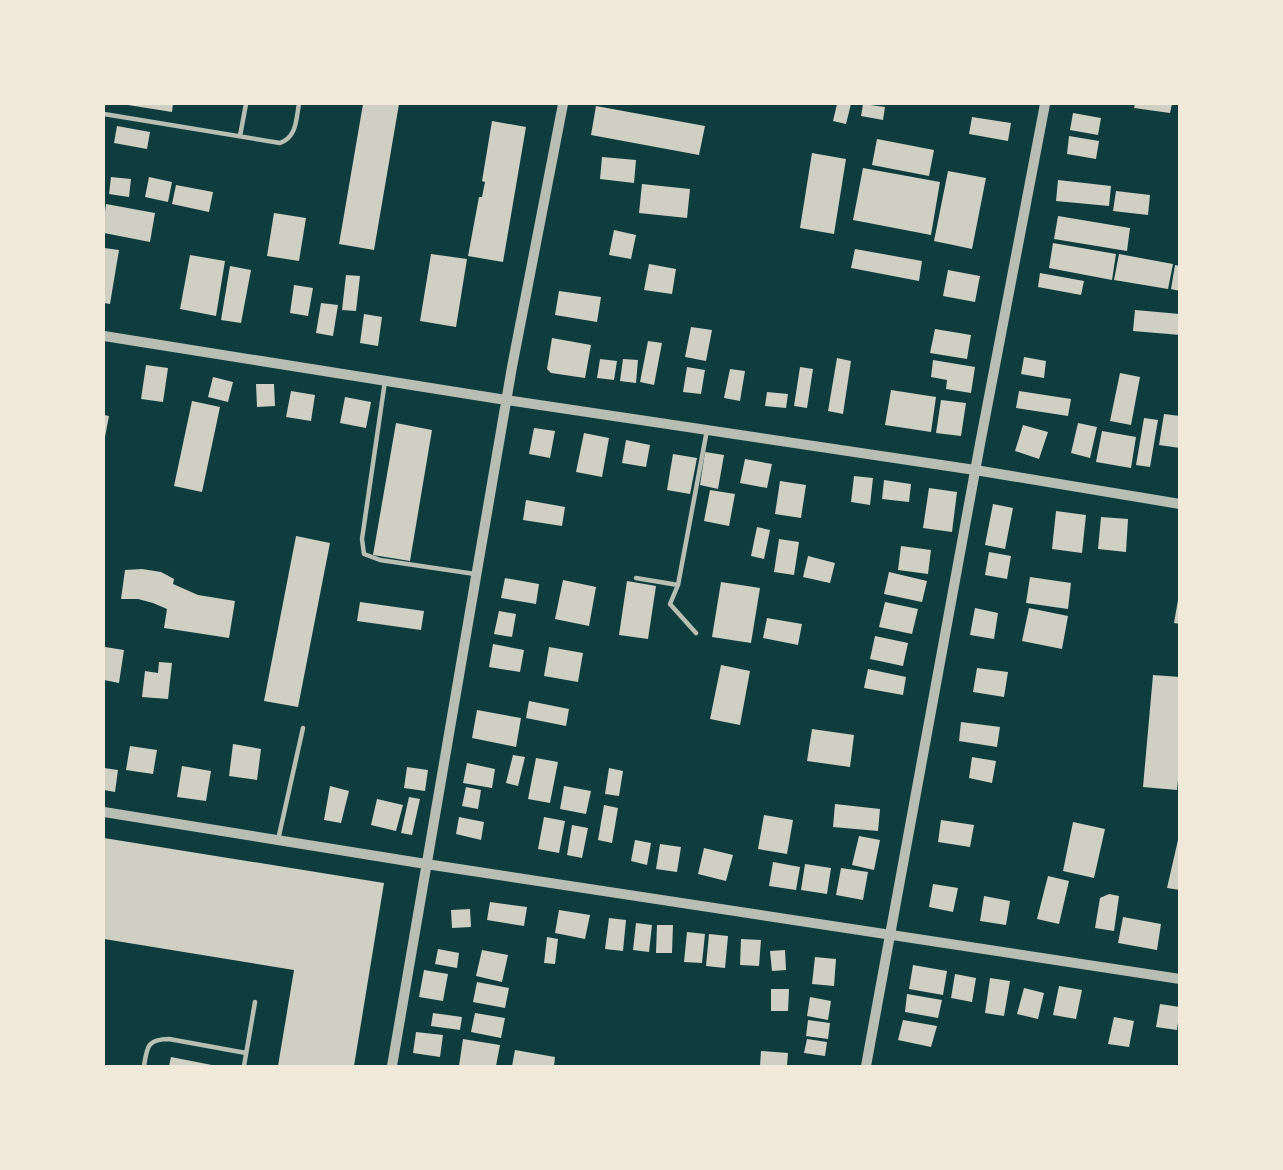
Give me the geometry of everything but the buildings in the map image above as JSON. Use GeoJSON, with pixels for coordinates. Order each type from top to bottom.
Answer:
{"type":"FeatureCollection","features":[{"type":"Feature","properties":{"kind":"street"},"geometry":{"type":"LineString","coordinates":[[392,1066],[506,400],[562,104]]}},
{"type":"Feature","properties":{"kind":"street"},"geometry":{"type":"LineString","coordinates":[[866,1066],[975,470],[1046,104]]}},
{"type":"Feature","properties":{"kind":"street"},"geometry":{"type":"LineString","coordinates":[[104,336],[506,400],[975,470],[1179,504]]}},
{"type":"Feature","properties":{"kind":"street"},"geometry":{"type":"LineString","coordinates":[[104,812],[426,864],[1179,979]]}},
{"type":"Feature","properties":{"kind":"lane"},"geometry":{"type":"LineString","coordinates":[[240,136],[246,104]]}},
{"type":"Feature","properties":{"kind":"lane"},"geometry":{"type":"LineString","coordinates":[[104,114],[280,143],[291,137],[294,131],[299,104]]}},
{"type":"Feature","properties":{"kind":"lane"},"geometry":{"type":"LineString","coordinates":[[385,381],[362,539],[364,554],[380,560],[476,574]]}},
{"type":"Feature","properties":{"kind":"lane"},"geometry":{"type":"LineString","coordinates":[[696,633],[670,604],[678,585],[707,430]]}},
{"type":"Feature","properties":{"kind":"lane"},"geometry":{"type":"LineString","coordinates":[[636,578],[678,585]]}},
{"type":"Feature","properties":{"kind":"lane"},"geometry":{"type":"LineString","coordinates":[[278,840],[303,728]]}},
{"type":"Feature","properties":{"kind":"lane"},"geometry":{"type":"LineString","coordinates":[[244,1066],[255,1002]]}},
{"type":"Feature","properties":{"kind":"lane"},"geometry":{"type":"LineString","coordinates":[[144,1066],[151,1043],[158,1039],[246,1053]]}}]}
